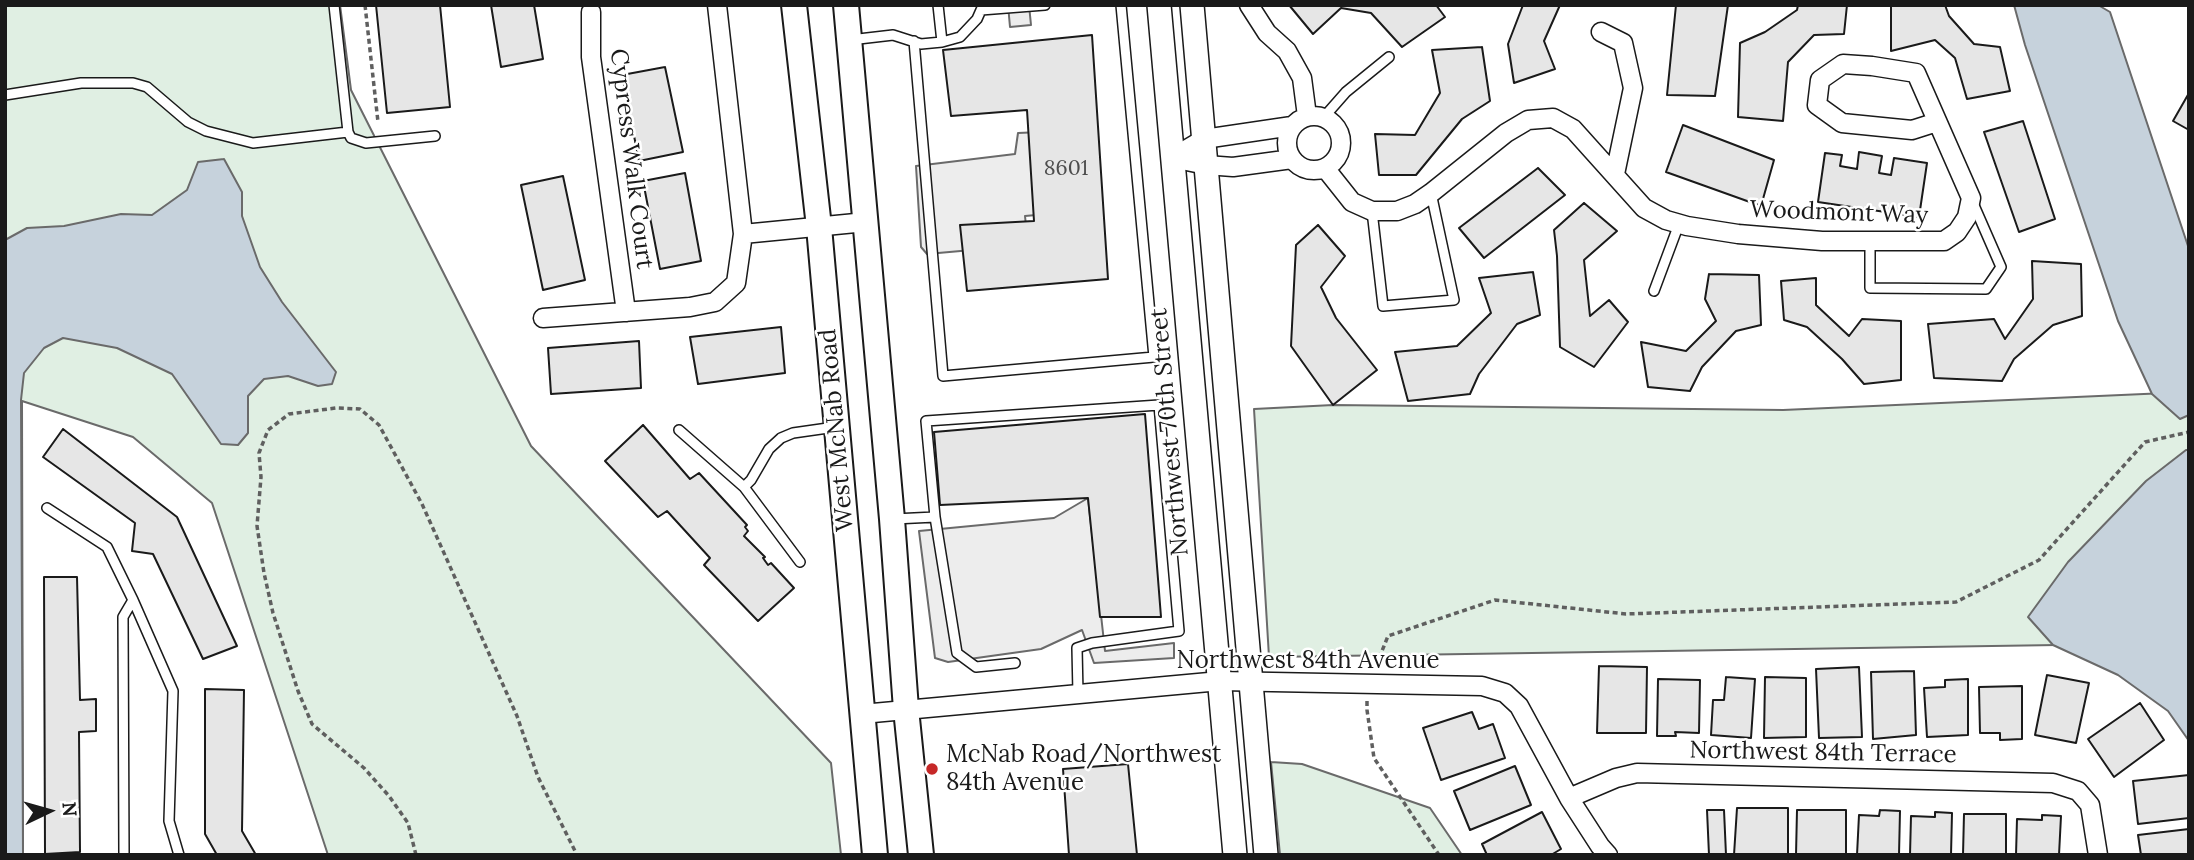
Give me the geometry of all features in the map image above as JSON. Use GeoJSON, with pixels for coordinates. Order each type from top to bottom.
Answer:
{"type":"FeatureCollection","features":[{"type":"Feature","properties":{"kind":"main road","name":"West McNab Road"},"geometry":{"type":"LineString","coordinates":[[794,5],[819,227],[875,855]]}},
{"type":"Feature","properties":{"kind":"main road","name":"West McNab Road"},"geometry":{"type":"LineString","coordinates":[[846,6],[921,855]]}},
{"type":"Feature","properties":{"kind":"street"},"geometry":{"type":"LineString","coordinates":[[543,318],[690,307],[715,302],[736,283],[743,234],[718,5]]}},
{"type":"Feature","properties":{"kind":"street","name":"Northwest 70th Street"},"geometry":{"type":"LineString","coordinates":[[1159,5],[1235,855]]}},
{"type":"Feature","properties":{"kind":"street"},"geometry":{"type":"LineString","coordinates":[[1192,5],[1266,855]]}},
{"type":"Feature","properties":{"kind":"street"},"geometry":{"type":"LineString","coordinates":[[1172,158],[1204,139],[1307,120],[1338,128],[1342,146],[1339,156],[1325,168],[1306,169],[1292,159],[1287,142],[1307,120],[1302,78],[1287,51],[1267,33],[1249,5]]}},
{"type":"Feature","properties":{"kind":"street","name":"Cypress Walk Court"},"geometry":{"type":"LineString","coordinates":[[591,12],[591,57],[626,312]]}},
{"type":"Feature","properties":{"kind":"street"},"geometry":{"type":"LineString","coordinates":[[1601,32],[1623,43],[1633,88],[1615,174]]}},
{"type":"Feature","properties":{"kind":"street"},"geometry":{"type":"LineString","coordinates":[[1937,122],[1912,130],[1842,123],[1817,105],[1819,80],[1843,64],[1916,73],[1971,198]]}},
{"type":"Feature","properties":{"kind":"street","name":"Woodmont Way"},"geometry":{"type":"LineString","coordinates":[[1372,211],[1397,211],[1415,204],[1506,133],[1528,120],[1553,118],[1573,129],[1644,208],[1679,224],[1738,234],[1822,241],[1944,242],[1957,232],[1967,217],[1971,198]]}},
{"type":"Feature","properties":{"kind":"street"},"geometry":{"type":"LineString","coordinates":[[1172,158],[1233,167],[1292,159]]}},
{"type":"Feature","properties":{"kind":"street"},"geometry":{"type":"LineString","coordinates":[[1325,168],[1352,202],[1372,211]]}},
{"type":"Feature","properties":{"kind":"street"},"geometry":{"type":"LineString","coordinates":[[743,234],[866,222]]}},
{"type":"Feature","properties":{"kind":"street"},"geometry":{"type":"LineString","coordinates":[[1190,362],[1223,359]]}},
{"type":"Feature","properties":{"kind":"street","name":"Northwest 84th Avenue"},"geometry":{"type":"LineString","coordinates":[[862,714],[1220,681],[1482,686],[1505,693],[1519,706],[1569,798],[1608,855]]}},
{"type":"Feature","properties":{"kind":"street","name":"Northwest 84th Terrace"},"geometry":{"type":"LineString","coordinates":[[1569,798],[1616,778],[1637,773],[2053,783],[2078,792],[2090,804],[2098,855]]}},
{"type":"Feature","properties":{"kind":"lane"},"geometry":{"type":"LineString","coordinates":[[334,5],[348,132],[351,138],[366,143],[435,136]]}},
{"type":"Feature","properties":{"kind":"lane"},"geometry":{"type":"LineString","coordinates":[[846,6],[853,5]]}},
{"type":"Feature","properties":{"kind":"lane"},"geometry":{"type":"LineString","coordinates":[[938,5],[942,42]]}},
{"type":"Feature","properties":{"kind":"lane"},"geometry":{"type":"LineString","coordinates":[[849,41],[893,35],[921,44],[942,42],[960,37],[977,19],[980,8],[1045,5]]}},
{"type":"Feature","properties":{"kind":"lane"},"geometry":{"type":"LineString","coordinates":[[914,41],[943,376],[1154,357],[1121,5]]}},
{"type":"Feature","properties":{"kind":"lane"},"geometry":{"type":"LineString","coordinates":[[1307,120],[1389,57]]}},
{"type":"Feature","properties":{"kind":"lane"},"geometry":{"type":"LineString","coordinates":[[5,95],[81,83],[133,83],[147,87],[188,122],[206,131],[253,143],[348,132]]}},
{"type":"Feature","properties":{"kind":"lane"},"geometry":{"type":"LineString","coordinates":[[1372,211],[1382,306],[1454,300],[1431,193]]}},
{"type":"Feature","properties":{"kind":"lane"},"geometry":{"type":"LineString","coordinates":[[1870,241],[1870,288],[1986,289],[2001,267],[1971,198]]}},
{"type":"Feature","properties":{"kind":"lane"},"geometry":{"type":"LineString","coordinates":[[1654,291],[1679,224]]}},
{"type":"Feature","properties":{"kind":"lane"},"geometry":{"type":"LineString","coordinates":[[1015,663],[976,667],[957,653],[935,517],[926,421],[1159,405],[1179,631],[1092,643],[1077,649],[1078,694]]}},
{"type":"Feature","properties":{"kind":"lane"},"geometry":{"type":"LineString","coordinates":[[744,487],[769,449],[781,438],[793,432],[836,426]]}},
{"type":"Feature","properties":{"kind":"lane"},"geometry":{"type":"LineString","coordinates":[[679,430],[744,487],[800,562]]}},
{"type":"Feature","properties":{"kind":"lane"},"geometry":{"type":"LineString","coordinates":[[47,508],[107,547],[173,691],[169,821],[179,855]]}},
{"type":"Feature","properties":{"kind":"lane"},"geometry":{"type":"LineString","coordinates":[[892,519],[935,517]]}},
{"type":"Feature","properties":{"kind":"lane"},"geometry":{"type":"LineString","coordinates":[[124,855],[122,617],[133,600]]}},
{"type":"Feature","properties":{"kind":"path"},"geometry":{"type":"LineString","coordinates":[[365,5],[378,122]]}},
{"type":"Feature","properties":{"kind":"path"},"geometry":{"type":"LineString","coordinates":[[416,855],[408,824],[388,796],[364,768],[312,724],[272,613],[257,526],[261,477],[259,453],[268,430],[289,414],[336,408],[360,409],[379,425],[422,504],[517,716],[538,777],[577,855]]}},
{"type":"Feature","properties":{"kind":"path"},"geometry":{"type":"LineString","coordinates":[[1439,855],[1374,758],[1367,710],[1369,684],[1388,636],[1495,600],[1626,614],[1956,602],[2039,560],[2145,442],[2189,432]]}},
{"type":"Feature","properties":{"kind":"green space"},"geometry":{"type":"Polygon","coordinates":[[[5,5],[340,5],[351,90],[531,446],[831,763],[841,855],[328,855],[212,503],[133,437],[22,401],[23,855],[5,855],[5,5]]]}},
{"type":"Feature","properties":{"kind":"green space"},"geometry":{"type":"Polygon","coordinates":[[[2189,392],[2189,643],[1269,657],[1254,409],[1333,405],[1783,410],[2189,392]]]}},
{"type":"Feature","properties":{"kind":"green space"},"geometry":{"type":"Polygon","coordinates":[[[1271,762],[1302,764],[1430,808],[1462,855],[1280,855],[1271,762]]]}},
{"type":"Feature","properties":{"kind":"shaded area"},"geometry":{"type":"Polygon","coordinates":[[[1008,5],[1029,5],[1031,25],[1010,27],[1008,5]]]}},
{"type":"Feature","properties":{"kind":"shaded area"},"geometry":{"type":"Polygon","coordinates":[[[2014,5],[2098,5],[2110,12],[2189,249],[2189,415],[2180,419],[2152,394],[2118,321],[2014,5]]]}},
{"type":"Feature","properties":{"kind":"shaded area"},"geometry":{"type":"Polygon","coordinates":[[[1041,132],[1048,214],[1025,216],[1028,245],[927,254],[921,247],[916,166],[1015,154],[1018,133],[1041,132]]]}},
{"type":"Feature","properties":{"kind":"shaded area"},"geometry":{"type":"Polygon","coordinates":[[[224,159],[242,192],[242,216],[260,267],[282,302],[336,372],[332,384],[318,386],[288,376],[264,379],[248,396],[248,433],[238,445],[221,444],[172,374],[117,348],[63,338],[44,348],[24,373],[21,400],[23,855],[5,855],[5,240],[27,228],[64,226],[121,214],[152,215],[187,190],[198,162],[224,159]]]}},
{"type":"Feature","properties":{"kind":"shaded area"},"geometry":{"type":"Polygon","coordinates":[[[2189,450],[2189,741],[2168,711],[2118,675],[2053,645],[2028,617],[2068,562],[2146,481],[2189,450]]]}},
{"type":"Feature","properties":{"kind":"shaded area"},"geometry":{"type":"Polygon","coordinates":[[[1088,498],[1105,651],[1174,643],[1174,658],[1094,663],[1082,630],[1041,649],[948,662],[935,658],[919,531],[1054,518],[1088,498]]]}},
{"type":"Feature","properties":{"kind":"building"},"geometry":{"type":"Polygon","coordinates":[[[376,5],[440,5],[450,107],[387,113],[376,5]]]}},
{"type":"Feature","properties":{"kind":"building"},"geometry":{"type":"Polygon","coordinates":[[[491,5],[534,5],[543,59],[501,67],[491,5]]]}},
{"type":"Feature","properties":{"kind":"building"},"geometry":{"type":"Polygon","coordinates":[[[1289,5],[1436,5],[1445,17],[1402,47],[1371,13],[1341,8],[1313,34],[1289,5]]]}},
{"type":"Feature","properties":{"kind":"building"},"geometry":{"type":"Polygon","coordinates":[[[1523,5],[1560,5],[1544,41],[1555,69],[1514,83],[1508,44],[1523,5]]]}},
{"type":"Feature","properties":{"kind":"building"},"geometry":{"type":"Polygon","coordinates":[[[1676,5],[1728,5],[1715,96],[1667,95],[1676,5]]]}},
{"type":"Feature","properties":{"kind":"building"},"geometry":{"type":"Polygon","coordinates":[[[1798,5],[1847,5],[1844,34],[1814,35],[1788,62],[1783,121],[1738,117],[1740,43],[1765,32],[1797,10],[1798,5]]]}},
{"type":"Feature","properties":{"kind":"building"},"geometry":{"type":"Polygon","coordinates":[[[1891,5],[1945,5],[1949,16],[1974,44],[2000,47],[2010,91],[1967,99],[1955,58],[1935,40],[1891,51],[1891,5]]]}},
{"type":"Feature","properties":{"kind":"building"},"geometry":{"type":"Polygon","coordinates":[[[1092,35],[1108,279],[967,291],[960,225],[1034,221],[1027,110],[951,116],[943,50],[1092,35]]]}},
{"type":"Feature","properties":{"kind":"building"},"geometry":{"type":"Polygon","coordinates":[[[1482,47],[1490,101],[1462,119],[1416,175],[1379,175],[1375,134],[1415,135],[1440,93],[1432,50],[1482,47]]]}},
{"type":"Feature","properties":{"kind":"building"},"geometry":{"type":"Polygon","coordinates":[[[665,67],[683,152],[639,161],[622,75],[665,67]]]}},
{"type":"Feature","properties":{"kind":"building"},"geometry":{"type":"Polygon","coordinates":[[[2189,93],[2189,130],[2173,121],[2189,93]]]}},
{"type":"Feature","properties":{"kind":"building"},"geometry":{"type":"Polygon","coordinates":[[[2023,121],[2055,219],[2019,232],[1984,132],[2023,121]]]}},
{"type":"Feature","properties":{"kind":"building"},"geometry":{"type":"Polygon","coordinates":[[[1683,125],[1774,160],[1761,206],[1666,172],[1683,125]]]}},
{"type":"Feature","properties":{"kind":"building"},"geometry":{"type":"Polygon","coordinates":[[[1859,152],[1882,156],[1879,173],[1891,175],[1894,158],[1927,163],[1919,217],[1818,202],[1825,153],[1842,155],[1840,166],[1857,169],[1859,152]]]}},
{"type":"Feature","properties":{"kind":"building"},"geometry":{"type":"Polygon","coordinates":[[[1538,168],[1565,195],[1484,258],[1459,228],[1538,168]]]}},
{"type":"Feature","properties":{"kind":"building"},"geometry":{"type":"Polygon","coordinates":[[[685,173],[701,261],[660,269],[643,181],[685,173]]]}},
{"type":"Feature","properties":{"kind":"building"},"geometry":{"type":"Polygon","coordinates":[[[563,176],[585,280],[543,290],[521,185],[563,176]]]}},
{"type":"Feature","properties":{"kind":"building"},"geometry":{"type":"Polygon","coordinates":[[[1584,203],[1617,231],[1584,260],[1590,316],[1609,300],[1628,322],[1594,367],[1560,347],[1554,230],[1584,203]]]}},
{"type":"Feature","properties":{"kind":"building"},"geometry":{"type":"Polygon","coordinates":[[[1318,225],[1345,256],[1321,287],[1336,318],[1377,370],[1333,405],[1291,346],[1296,245],[1318,225]]]}},
{"type":"Feature","properties":{"kind":"building"},"geometry":{"type":"Polygon","coordinates":[[[2032,261],[2081,264],[2082,316],[2053,325],[2014,359],[2002,381],[1934,378],[1928,324],[1994,319],[2005,339],[2033,299],[2032,261]]]}},
{"type":"Feature","properties":{"kind":"building"},"geometry":{"type":"Polygon","coordinates":[[[1533,272],[1540,315],[1517,324],[1479,374],[1470,394],[1408,401],[1395,352],[1457,346],[1491,313],[1479,278],[1533,272]]]}},
{"type":"Feature","properties":{"kind":"building"},"geometry":{"type":"Polygon","coordinates":[[[1709,274],[1759,275],[1761,325],[1736,331],[1702,367],[1690,391],[1648,387],[1641,342],[1686,351],[1716,321],[1705,299],[1709,274]]]}},
{"type":"Feature","properties":{"kind":"building"},"geometry":{"type":"Polygon","coordinates":[[[1816,278],[1816,305],[1849,336],[1862,319],[1901,321],[1901,380],[1864,384],[1842,359],[1807,327],[1784,320],[1781,281],[1816,278]]]}},
{"type":"Feature","properties":{"kind":"building"},"geometry":{"type":"Polygon","coordinates":[[[781,327],[785,373],[698,384],[690,337],[781,327]]]}},
{"type":"Feature","properties":{"kind":"building"},"geometry":{"type":"Polygon","coordinates":[[[639,341],[641,388],[551,394],[548,348],[639,341]]]}},
{"type":"Feature","properties":{"kind":"building"},"geometry":{"type":"Polygon","coordinates":[[[1145,414],[1161,617],[1100,617],[1088,498],[940,505],[934,432],[1145,414]]]}},
{"type":"Feature","properties":{"kind":"building"},"geometry":{"type":"Polygon","coordinates":[[[643,425],[690,479],[699,473],[747,525],[745,527],[748,531],[744,536],[765,557],[763,558],[768,565],[771,563],[794,588],[758,621],[704,565],[710,558],[667,511],[658,517],[605,461],[643,425]]]}},
{"type":"Feature","properties":{"kind":"building"},"geometry":{"type":"Polygon","coordinates":[[[63,429],[177,517],[237,646],[203,659],[153,554],[132,551],[135,523],[43,457],[63,429]]]}},
{"type":"Feature","properties":{"kind":"building"},"geometry":{"type":"Polygon","coordinates":[[[44,577],[77,577],[80,700],[96,699],[96,731],[79,732],[80,852],[45,854],[44,577]]]}},
{"type":"Feature","properties":{"kind":"building"},"geometry":{"type":"Polygon","coordinates":[[[1599,666],[1647,667],[1646,733],[1597,733],[1599,666]]]}},
{"type":"Feature","properties":{"kind":"building"},"geometry":{"type":"Polygon","coordinates":[[[1859,667],[1862,737],[1819,738],[1816,669],[1859,667]]]}},
{"type":"Feature","properties":{"kind":"building"},"geometry":{"type":"Polygon","coordinates":[[[1914,671],[1916,735],[1873,739],[1871,672],[1914,671]]]}},
{"type":"Feature","properties":{"kind":"building"},"geometry":{"type":"Polygon","coordinates":[[[2047,675],[2089,683],[2076,743],[2035,735],[2047,675]]]}},
{"type":"Feature","properties":{"kind":"building"},"geometry":{"type":"Polygon","coordinates":[[[1726,677],[1755,679],[1751,738],[1711,735],[1713,700],[1724,700],[1726,677]]]}},
{"type":"Feature","properties":{"kind":"building"},"geometry":{"type":"Polygon","coordinates":[[[1765,677],[1806,678],[1806,737],[1764,738],[1765,677]]]}},
{"type":"Feature","properties":{"kind":"building"},"geometry":{"type":"Polygon","coordinates":[[[1658,679],[1700,680],[1699,733],[1675,732],[1676,736],[1657,736],[1658,679]]]}},
{"type":"Feature","properties":{"kind":"building"},"geometry":{"type":"Polygon","coordinates":[[[1968,679],[1968,735],[1927,737],[1924,688],[1945,687],[1945,680],[1968,679]]]}},
{"type":"Feature","properties":{"kind":"building"},"geometry":{"type":"Polygon","coordinates":[[[2022,686],[2022,739],[2000,740],[2000,733],[1980,733],[1979,687],[2022,686]]]}},
{"type":"Feature","properties":{"kind":"building"},"geometry":{"type":"Polygon","coordinates":[[[205,689],[244,690],[242,831],[256,855],[217,855],[205,834],[205,689]]]}},
{"type":"Feature","properties":{"kind":"building"},"geometry":{"type":"Polygon","coordinates":[[[2140,703],[2164,740],[2114,777],[2088,739],[2140,703]]]}},
{"type":"Feature","properties":{"kind":"building"},"geometry":{"type":"Polygon","coordinates":[[[1472,712],[1479,729],[1493,724],[1505,758],[1441,780],[1423,728],[1472,712]]]}},
{"type":"Feature","properties":{"kind":"building"},"geometry":{"type":"Polygon","coordinates":[[[1128,764],[1137,855],[1069,855],[1063,769],[1128,764]]]}},
{"type":"Feature","properties":{"kind":"building"},"geometry":{"type":"Polygon","coordinates":[[[1515,766],[1531,805],[1470,830],[1454,791],[1515,766]]]}},
{"type":"Feature","properties":{"kind":"building"},"geometry":{"type":"Polygon","coordinates":[[[2189,775],[2189,818],[2138,824],[2133,781],[2189,775]]]}},
{"type":"Feature","properties":{"kind":"building"},"geometry":{"type":"Polygon","coordinates":[[[1737,808],[1788,808],[1788,854],[1734,855],[1737,808]]]}},
{"type":"Feature","properties":{"kind":"building"},"geometry":{"type":"Polygon","coordinates":[[[1707,810],[1724,810],[1726,855],[1709,855],[1707,810]]]}},
{"type":"Feature","properties":{"kind":"building"},"geometry":{"type":"Polygon","coordinates":[[[1797,810],[1846,810],[1846,855],[1796,855],[1797,810]]]}},
{"type":"Feature","properties":{"kind":"building"},"geometry":{"type":"Polygon","coordinates":[[[1880,810],[1900,811],[1899,855],[1857,855],[1859,815],[1879,816],[1880,810]]]}},
{"type":"Feature","properties":{"kind":"building"},"geometry":{"type":"Polygon","coordinates":[[[1542,812],[1561,849],[1551,855],[1487,855],[1482,844],[1542,812]]]}},
{"type":"Feature","properties":{"kind":"building"},"geometry":{"type":"Polygon","coordinates":[[[1935,812],[1952,813],[1951,855],[1910,855],[1911,816],[1935,817],[1935,812]]]}},
{"type":"Feature","properties":{"kind":"building"},"geometry":{"type":"Polygon","coordinates":[[[1964,814],[2006,814],[2006,855],[1963,855],[1964,814]]]}},
{"type":"Feature","properties":{"kind":"building"},"geometry":{"type":"Polygon","coordinates":[[[2042,815],[2061,816],[2059,855],[2016,855],[2017,819],[2042,820],[2042,815]]]}},
{"type":"Feature","properties":{"kind":"building"},"geometry":{"type":"Polygon","coordinates":[[[2189,829],[2189,855],[2141,855],[2138,835],[2189,829]]]}},
{"type":"Feature","properties":{"kind":"place","name":"McNab Road/Northwest 84th Avenue"},"geometry":{"type":"Point","coordinates":[932,769]}}]}
